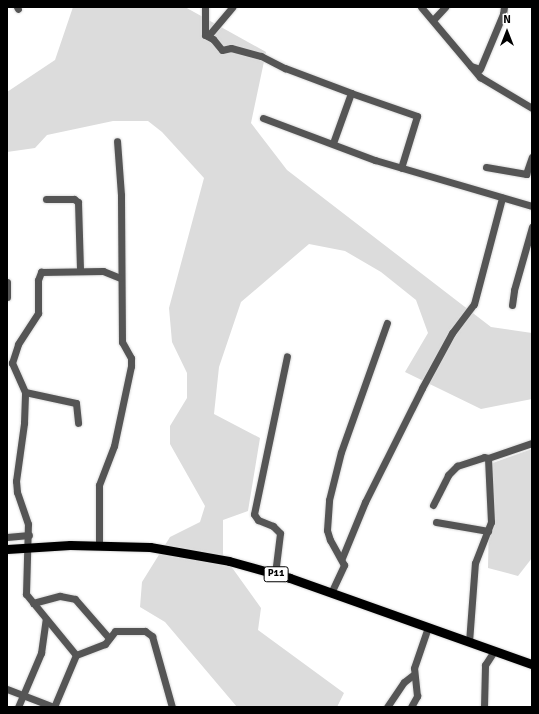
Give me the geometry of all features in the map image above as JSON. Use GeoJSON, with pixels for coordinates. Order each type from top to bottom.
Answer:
{"type":"FeatureCollection","features":[{"type":"Feature","properties":{"kind":"main road","name":"P11"},"geometry":{"type":"LineString","coordinates":[[7,549],[99,545],[150,547],[183,552],[275,574],[532,664]]}},
{"type":"Feature","properties":{"kind":"street"},"geometry":{"type":"LineString","coordinates":[[205,7],[206,35],[222,50],[231,48],[261,56],[285,68],[417,116],[401,168]]}},
{"type":"Feature","properties":{"kind":"street"},"geometry":{"type":"LineString","coordinates":[[208,36],[232,7]]}},
{"type":"Feature","properties":{"kind":"street"},"geometry":{"type":"LineString","coordinates":[[421,7],[480,77],[532,108]]}},
{"type":"Feature","properties":{"kind":"street"},"geometry":{"type":"LineString","coordinates":[[432,20],[446,7]]}},
{"type":"Feature","properties":{"kind":"street"},"geometry":{"type":"LineString","coordinates":[[471,66],[480,69],[503,14],[504,7]]}},
{"type":"Feature","properties":{"kind":"street"},"geometry":{"type":"LineString","coordinates":[[333,143],[351,93]]}},
{"type":"Feature","properties":{"kind":"street"},"geometry":{"type":"LineString","coordinates":[[262,118],[333,143],[375,160],[532,206]]}},
{"type":"Feature","properties":{"kind":"street"},"geometry":{"type":"LineString","coordinates":[[99,545],[99,485],[114,446],[131,366],[131,358],[122,345],[120,278],[121,195],[117,141]]}},
{"type":"Feature","properties":{"kind":"street"},"geometry":{"type":"LineString","coordinates":[[486,167],[526,174],[532,157]]}},
{"type":"Feature","properties":{"kind":"street"},"geometry":{"type":"LineString","coordinates":[[342,558],[365,502],[422,388],[452,333],[474,304],[502,198]]}},
{"type":"Feature","properties":{"kind":"street"},"geometry":{"type":"LineString","coordinates":[[46,199],[74,199],[78,202],[80,271]]}},
{"type":"Feature","properties":{"kind":"street"},"geometry":{"type":"LineString","coordinates":[[512,305],[514,290],[532,227]]}},
{"type":"Feature","properties":{"kind":"street"},"geometry":{"type":"LineString","coordinates":[[76,655],[26,594],[29,535],[28,524],[17,492],[16,481],[24,423],[25,392],[10,363],[18,344],[38,313],[39,275],[44,272],[102,271],[120,278]]}},
{"type":"Feature","properties":{"kind":"street"},"geometry":{"type":"LineString","coordinates":[[7,282],[7,298]]}},
{"type":"Feature","properties":{"kind":"street"},"geometry":{"type":"LineString","coordinates":[[331,593],[344,568],[342,558],[330,540],[327,530],[329,500],[341,452],[387,323]]}},
{"type":"Feature","properties":{"kind":"street"},"geometry":{"type":"LineString","coordinates":[[275,574],[280,533],[273,526],[258,520],[254,514],[287,356]]}},
{"type":"Feature","properties":{"kind":"street"},"geometry":{"type":"LineString","coordinates":[[25,392],[76,403],[78,423]]}},
{"type":"Feature","properties":{"kind":"street"},"geometry":{"type":"LineString","coordinates":[[434,505],[448,475],[457,466],[484,457],[488,458],[532,443]]}},
{"type":"Feature","properties":{"kind":"street"},"geometry":{"type":"LineString","coordinates":[[470,642],[472,580],[475,563],[491,522],[488,458]]}},
{"type":"Feature","properties":{"kind":"street"},"geometry":{"type":"LineString","coordinates":[[436,522],[488,531]]}},
{"type":"Feature","properties":{"kind":"street"},"geometry":{"type":"LineString","coordinates":[[7,537],[29,535]]}},
{"type":"Feature","properties":{"kind":"street"},"geometry":{"type":"LineString","coordinates":[[33,603],[60,596],[75,599],[109,638]]}},
{"type":"Feature","properties":{"kind":"street"},"geometry":{"type":"LineString","coordinates":[[18,707],[41,654],[46,619]]}},
{"type":"Feature","properties":{"kind":"street"},"geometry":{"type":"LineString","coordinates":[[411,707],[417,696],[413,675],[428,627]]}},
{"type":"Feature","properties":{"kind":"street"},"geometry":{"type":"LineString","coordinates":[[7,690],[54,707],[76,655],[99,647],[115,631],[145,631],[152,636],[172,707]]}},
{"type":"Feature","properties":{"kind":"street"},"geometry":{"type":"LineString","coordinates":[[484,707],[485,665],[494,651]]}},
{"type":"Feature","properties":{"kind":"street"},"geometry":{"type":"LineString","coordinates":[[387,707],[404,682],[413,675]]}},
{"type":"Feature","properties":{"kind":"shaded area"},"geometry":{"type":"Polygon","coordinates":[[[73,7],[185,7],[266,52],[251,123],[287,170],[491,327],[532,333],[532,399],[481,409],[405,372],[428,333],[416,300],[381,272],[345,251],[309,244],[241,302],[219,367],[214,414],[260,438],[248,511],[223,520],[223,555],[261,608],[258,630],[344,693],[337,707],[237,707],[165,622],[140,607],[142,582],[170,537],[200,522],[205,506],[170,444],[170,426],[187,398],[187,373],[172,342],[169,308],[204,178],[162,132],[148,121],[113,121],[47,135],[35,148],[7,152],[7,92],[55,60],[73,7]]]}},
{"type":"Feature","properties":{"kind":"shaded area"},"geometry":{"type":"Polygon","coordinates":[[[532,449],[532,558],[518,576],[488,568],[490,464],[532,449]]]}}]}
